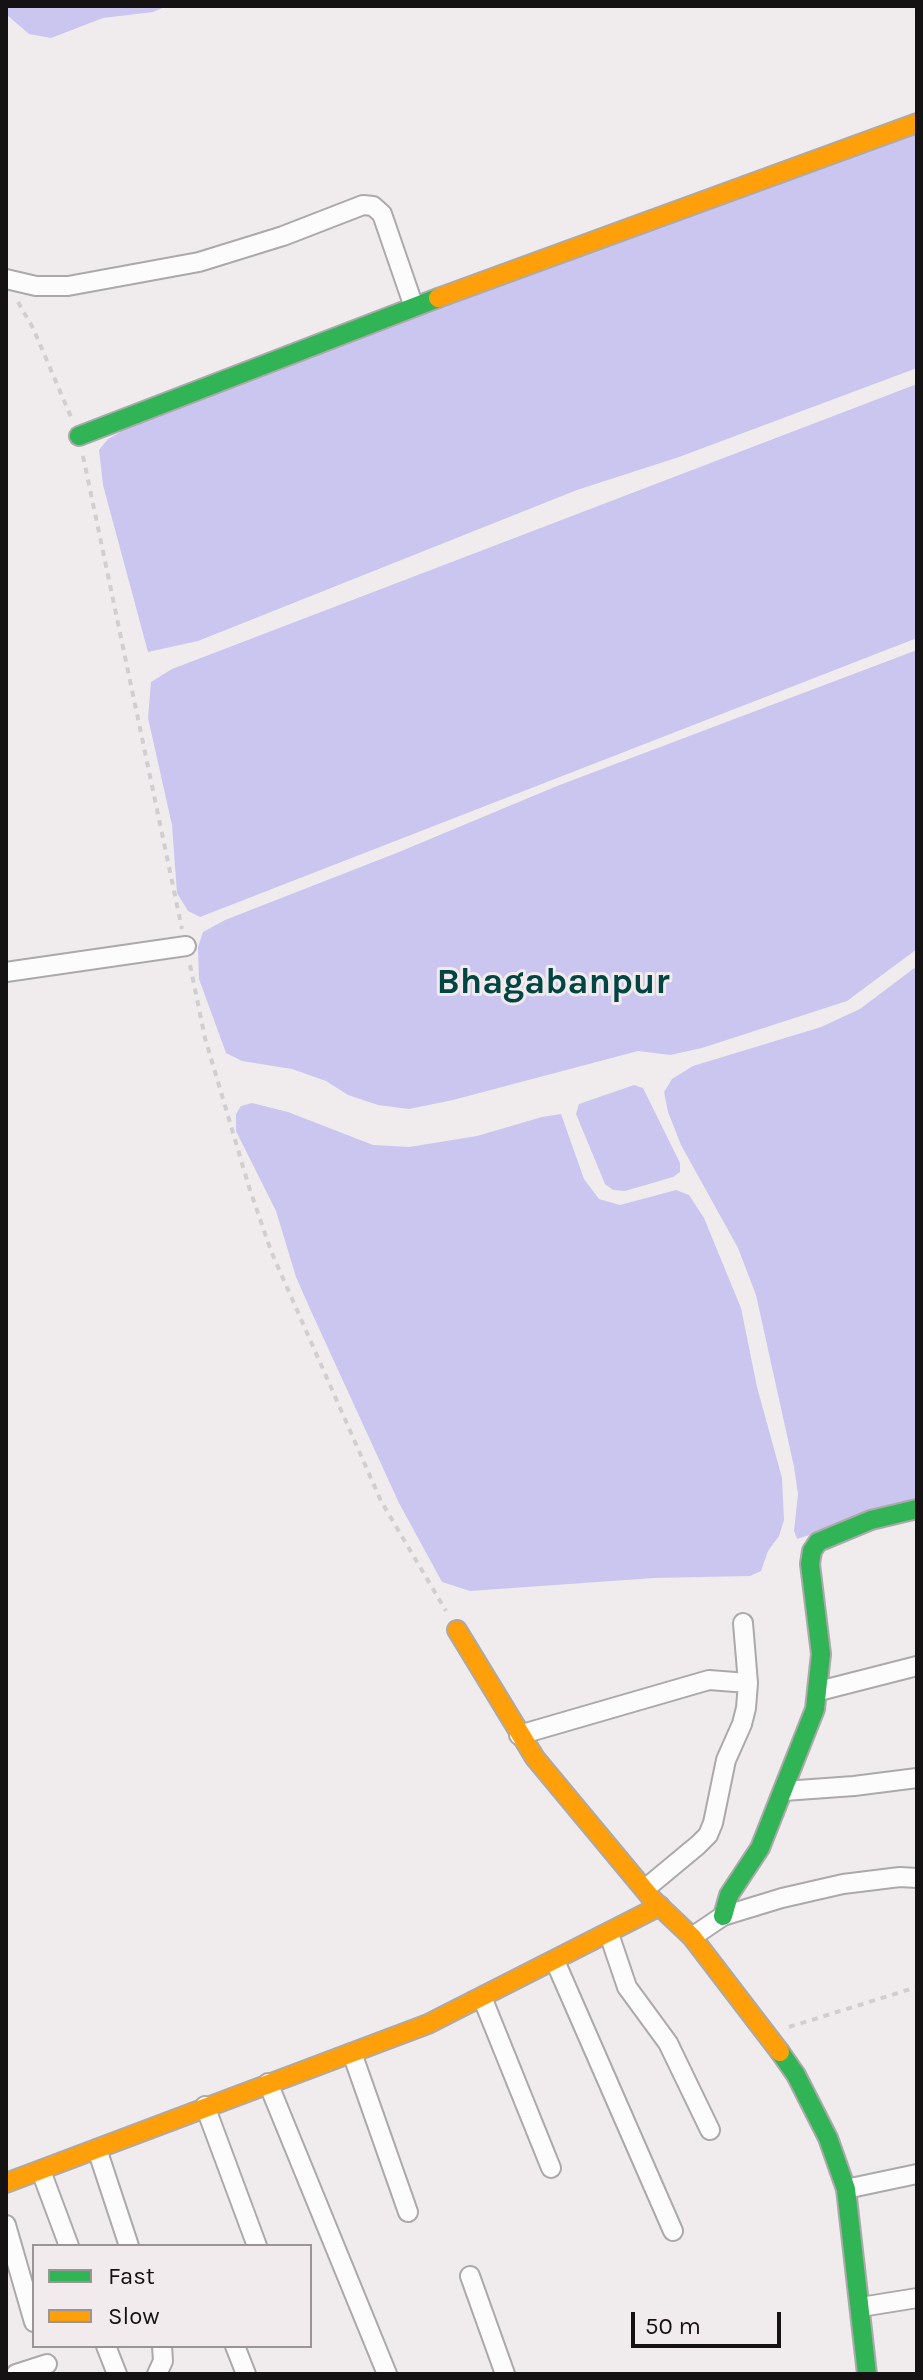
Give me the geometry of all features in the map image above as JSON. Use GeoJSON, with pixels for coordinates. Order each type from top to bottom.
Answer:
{"type":"FeatureCollection","features":[{"type":"Feature","properties":{"kind":"street"},"geometry":{"type":"LineString","coordinates":[[79,436],[414,307],[917,123]]}},
{"type":"Feature","properties":{"kind":"street"},"geometry":{"type":"LineString","coordinates":[[6,279],[36,286],[68,286],[199,262],[283,236],[363,205],[373,206],[382,214],[414,307]]}},
{"type":"Feature","properties":{"kind":"street"},"geometry":{"type":"LineString","coordinates":[[6,972],[186,946]]}},
{"type":"Feature","properties":{"kind":"street"},"geometry":{"type":"LineString","coordinates":[[723,1916],[729,1895],[760,1848],[811,1723],[819,1691],[821,1643],[810,1564],[812,1551],[818,1542],[871,1520],[917,1509]]}},
{"type":"Feature","properties":{"kind":"street"},"geometry":{"type":"LineString","coordinates":[[645,1889],[708,1835],[713,1823],[726,1760],[742,1724],[748,1683],[743,1623]]}},
{"type":"Feature","properties":{"kind":"street"},"geometry":{"type":"LineString","coordinates":[[457,1630],[535,1758],[645,1889],[692,1937],[796,2075],[828,2138],[846,2189],[867,2374]]}},
{"type":"Feature","properties":{"kind":"street"},"geometry":{"type":"LineString","coordinates":[[819,1691],[917,1666]]}},
{"type":"Feature","properties":{"kind":"street"},"geometry":{"type":"LineString","coordinates":[[519,1735],[691,1684],[721,1679],[748,1683]]}},
{"type":"Feature","properties":{"kind":"street"},"geometry":{"type":"LineString","coordinates":[[784,1791],[917,1778]]}},
{"type":"Feature","properties":{"kind":"street"},"geometry":{"type":"LineString","coordinates":[[692,1937],[723,1916],[782,1898],[843,1884],[917,1878]]}},
{"type":"Feature","properties":{"kind":"street"},"geometry":{"type":"LineString","coordinates":[[6,2183],[428,2024],[660,1906]]}},
{"type":"Feature","properties":{"kind":"street"},"geometry":{"type":"LineString","coordinates":[[609,1934],[627,1987],[668,2043],[710,2130]]}},
{"type":"Feature","properties":{"kind":"street"},"geometry":{"type":"LineString","coordinates":[[555,1961],[673,2231]]}},
{"type":"Feature","properties":{"kind":"street"},"geometry":{"type":"LineString","coordinates":[[482,1997],[551,2168]]}},
{"type":"Feature","properties":{"kind":"street"},"geometry":{"type":"LineString","coordinates":[[352,2053],[408,2212]]}},
{"type":"Feature","properties":{"kind":"street"},"geometry":{"type":"LineString","coordinates":[[268,2083],[387,2374]]}},
{"type":"Feature","properties":{"kind":"street"},"geometry":{"type":"LineString","coordinates":[[205,2106],[256,2244]]}},
{"type":"Feature","properties":{"kind":"street"},"geometry":{"type":"LineString","coordinates":[[97,2149],[128,2244]]}},
{"type":"Feature","properties":{"kind":"street"},"geometry":{"type":"LineString","coordinates":[[41,2171],[68,2244]]}},
{"type":"Feature","properties":{"kind":"street"},"geometry":{"type":"LineString","coordinates":[[846,2189],[917,2174]]}},
{"type":"Feature","properties":{"kind":"street"},"geometry":{"type":"LineString","coordinates":[[6,2225],[32,2315]]}},
{"type":"Feature","properties":{"kind":"street"},"geometry":{"type":"LineString","coordinates":[[470,2276],[505,2374]]}},
{"type":"Feature","properties":{"kind":"street"},"geometry":{"type":"LineString","coordinates":[[861,2307],[917,2298]]}},
{"type":"Feature","properties":{"kind":"street"},"geometry":{"type":"LineString","coordinates":[[107,2348],[117,2374]]}},
{"type":"Feature","properties":{"kind":"street"},"geometry":{"type":"LineString","coordinates":[[157,2374],[163,2361],[162,2348]]}},
{"type":"Feature","properties":{"kind":"street"},"geometry":{"type":"LineString","coordinates":[[236,2348],[246,2374]]}},
{"type":"Feature","properties":{"kind":"street"},"geometry":{"type":"LineString","coordinates":[[16,2374],[46,2361]]}},
{"type":"Feature","properties":{"kind":"path"},"geometry":{"type":"LineString","coordinates":[[13,296],[33,328],[79,436],[205,1038],[249,1187],[271,1251],[381,1501],[457,1630]]}},
{"type":"Feature","properties":{"kind":"path"},"geometry":{"type":"LineString","coordinates":[[784,2030],[917,1987]]}},
{"type":"Feature","properties":{"kind":"shaded area"},"geometry":{"type":"Polygon","coordinates":[[[6,6],[167,6],[153,12],[103,18],[51,38],[29,34],[7,15],[6,6]]]}},
{"type":"Feature","properties":{"kind":"shaded area"},"geometry":{"type":"Polygon","coordinates":[[[917,123],[917,368],[679,457],[577,490],[198,641],[148,652],[103,485],[99,450],[108,439],[136,423],[917,123]]]}},
{"type":"Feature","properties":{"kind":"shaded area"},"geometry":{"type":"Polygon","coordinates":[[[917,384],[917,638],[200,917],[188,911],[177,893],[172,825],[148,718],[151,682],[172,669],[917,384]]]}},
{"type":"Feature","properties":{"kind":"shaded area"},"geometry":{"type":"Polygon","coordinates":[[[917,650],[917,949],[847,1001],[702,1048],[670,1055],[638,1051],[409,1109],[378,1105],[292,1069],[242,1061],[226,1053],[199,979],[198,947],[203,932],[225,920],[557,786],[917,650]]]}},
{"type":"Feature","properties":{"kind":"shaded area"},"geometry":{"type":"Polygon","coordinates":[[[917,966],[917,1501],[797,1539],[794,1531],[798,1494],[794,1467],[756,1295],[738,1248],[681,1145],[664,1092],[672,1079],[693,1066],[821,1027],[860,1009],[917,966]]]}},
{"type":"Feature","properties":{"kind":"shaded area"},"geometry":{"type":"Polygon","coordinates":[[[634,1085],[643,1088],[680,1163],[680,1172],[673,1177],[625,1191],[613,1190],[605,1184],[576,1114],[579,1104],[634,1085]]]}},
{"type":"Feature","properties":{"kind":"shaded area"},"geometry":{"type":"Polygon","coordinates":[[[252,1103],[288,1112],[373,1145],[409,1147],[477,1136],[561,1114],[584,1179],[599,1199],[620,1205],[676,1190],[689,1195],[704,1218],[741,1308],[757,1387],[782,1478],[784,1520],[761,1571],[750,1576],[654,1578],[470,1591],[442,1582],[399,1503],[311,1311],[296,1277],[276,1211],[236,1131],[236,1114],[241,1106],[252,1103]]]}},
{"type":"Feature","properties":{"kind":"traffic: fast"},"geometry":{"type":"LineString","coordinates":[[79,436],[438,298]]}},
{"type":"Feature","properties":{"kind":"traffic: fast"},"geometry":{"type":"LineString","coordinates":[[723,1916],[729,1895],[760,1848],[815,1709],[821,1654],[810,1564],[812,1551],[818,1542],[871,1520],[917,1509]]}},
{"type":"Feature","properties":{"kind":"traffic: fast"},"geometry":{"type":"LineString","coordinates":[[780,2052],[796,2075],[828,2138],[846,2189],[867,2374]]}},
{"type":"Feature","properties":{"kind":"traffic: slow"},"geometry":{"type":"LineString","coordinates":[[438,298],[917,123]]}},
{"type":"Feature","properties":{"kind":"traffic: slow"},"geometry":{"type":"LineString","coordinates":[[457,1630],[535,1758],[653,1900],[692,1937],[780,2052]]}},
{"type":"Feature","properties":{"kind":"traffic: slow"},"geometry":{"type":"LineString","coordinates":[[6,2183],[428,2024],[660,1906]]}},
{"type":"Feature","properties":{"kind":"district","name":"Bhagabanpur"},"geometry":{"type":"Point","coordinates":[553,983]}}]}
